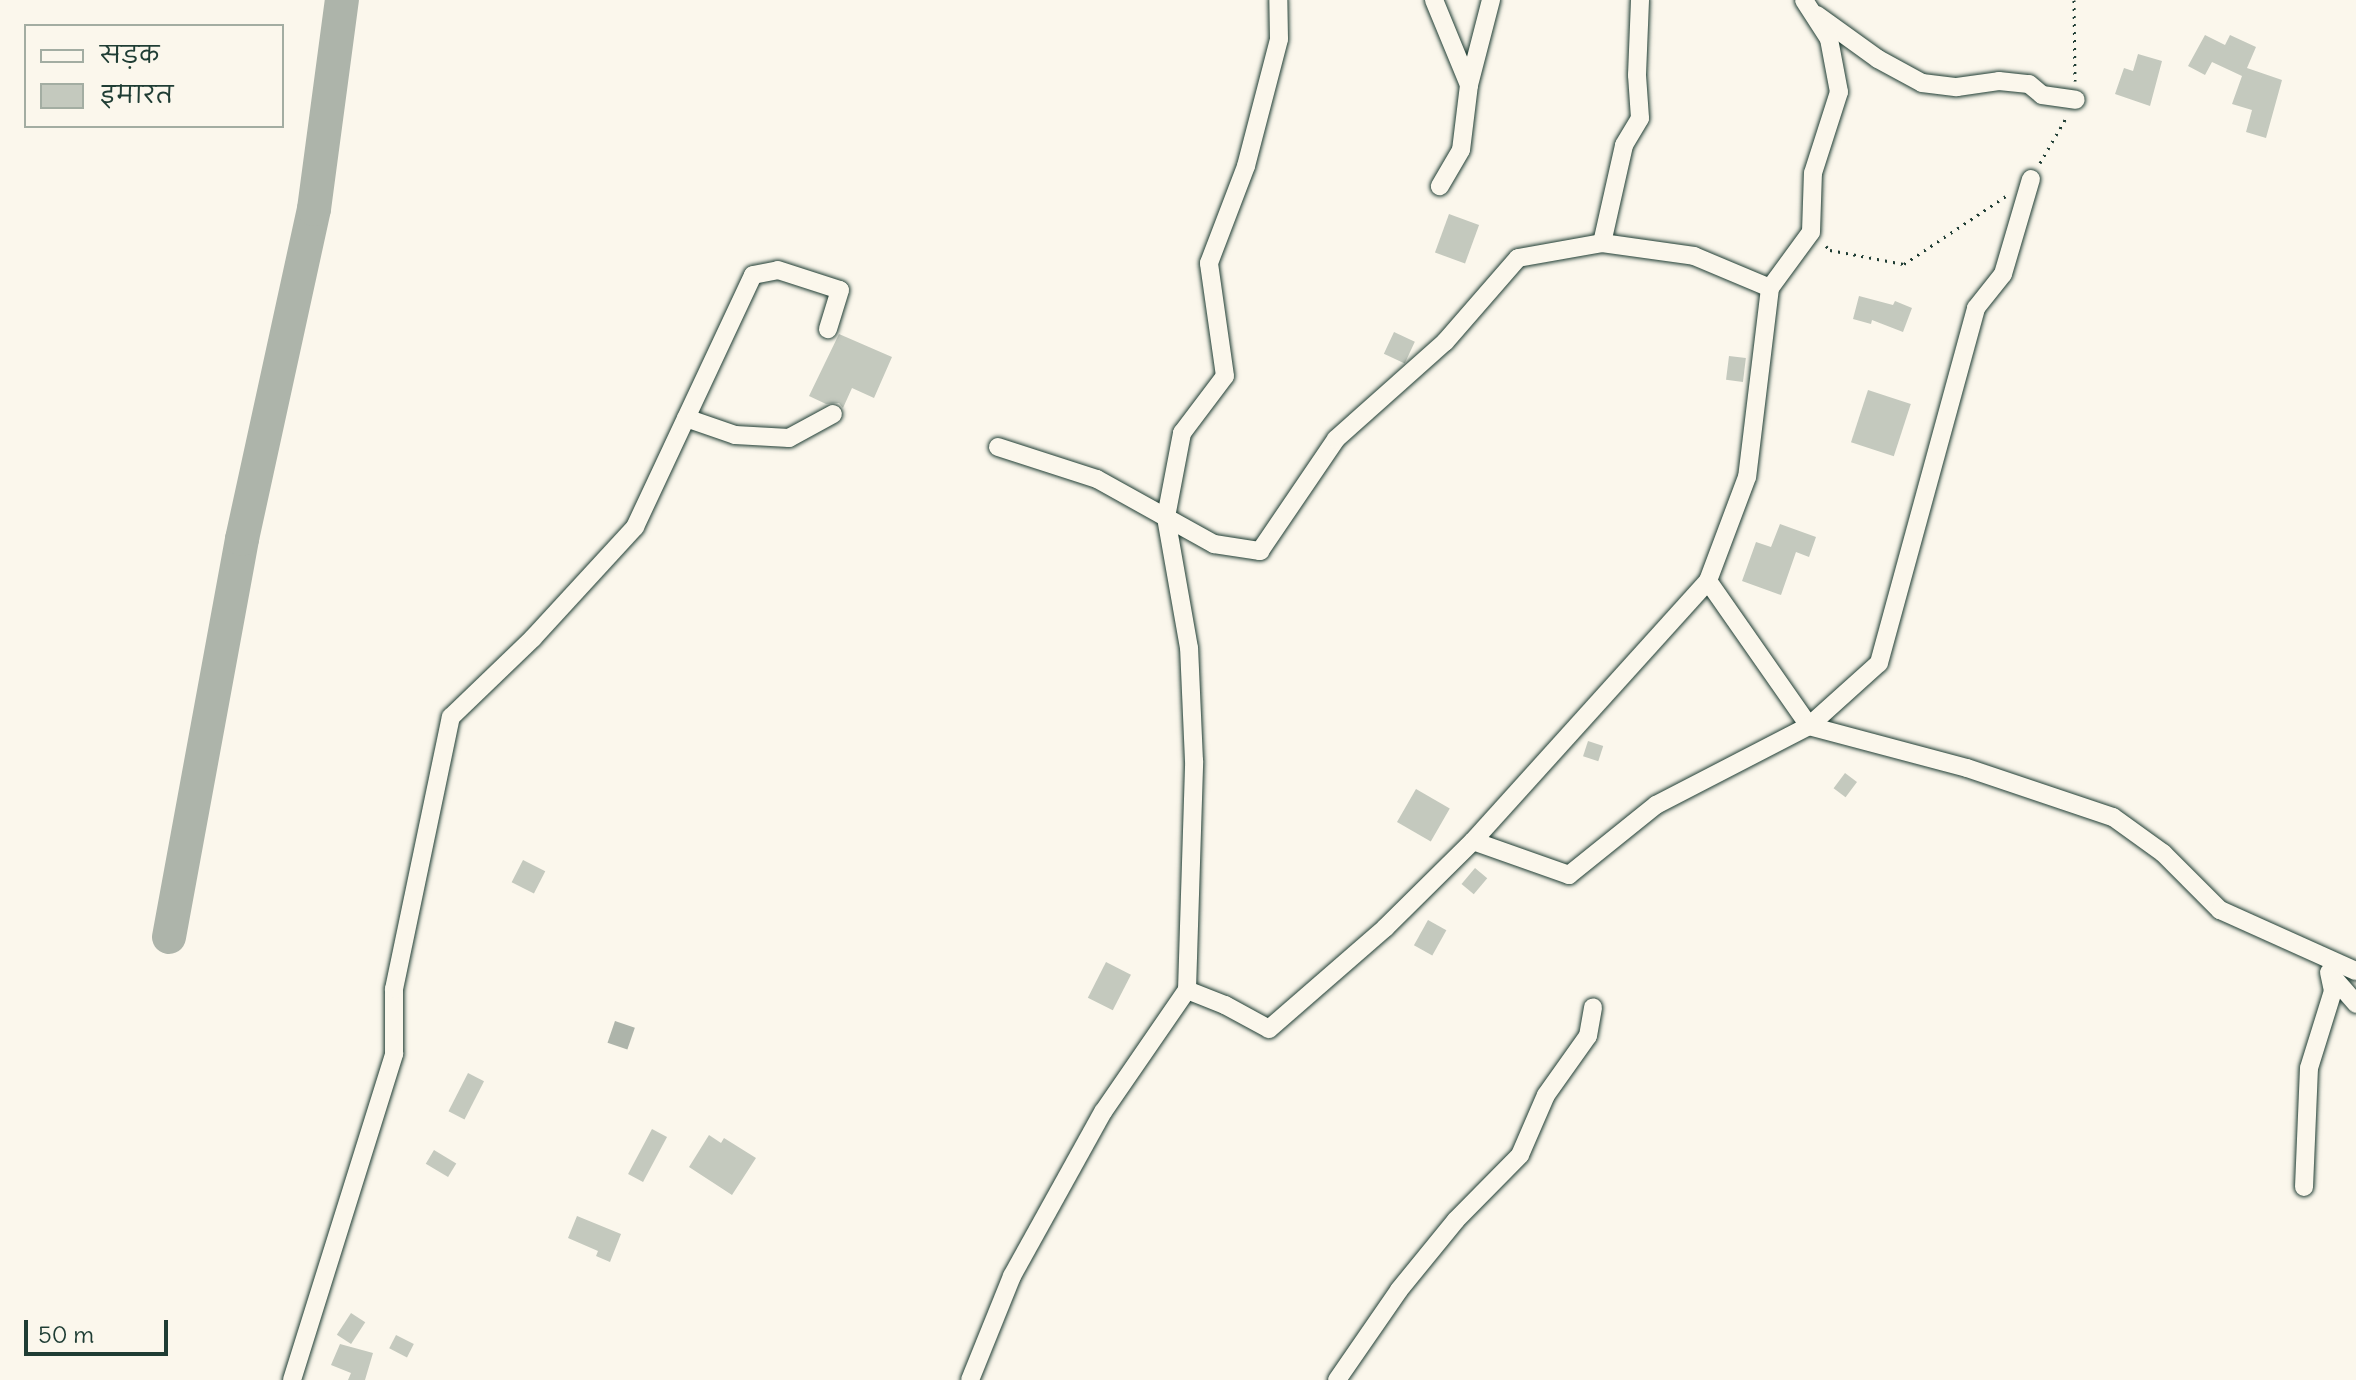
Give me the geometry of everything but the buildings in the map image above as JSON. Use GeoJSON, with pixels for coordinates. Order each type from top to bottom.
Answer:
{"type":"FeatureCollection","features":[{"type":"Feature","properties":{"kind":"street"},"geometry":{"type":"LineString","coordinates":[[970,1380],[1012,1276],[1103,1112],[1187,990],[1194,761],[1190,662],[1166,517],[1182,433],[1225,376],[1209,263],[1246,166],[1279,39],[1278,0]]}},
{"type":"Feature","properties":{"kind":"street"},"geometry":{"type":"LineString","coordinates":[[1434,0],[1469,85]]}},
{"type":"Feature","properties":{"kind":"street"},"geometry":{"type":"LineString","coordinates":[[1440,186],[1461,150],[1469,85],[1491,0]]}},
{"type":"Feature","properties":{"kind":"street"},"geometry":{"type":"LineString","coordinates":[[1602,243],[1624,145],[1640,118],[1637,75],[1640,0]]}},
{"type":"Feature","properties":{"kind":"street"},"geometry":{"type":"LineString","coordinates":[[1187,990],[1225,1005],[1269,1029],[1385,928],[1473,841],[1708,581],[1747,477],[1770,288],[1811,232],[1813,173],[1839,92],[1829,39],[1806,4]]}},
{"type":"Feature","properties":{"kind":"street"},"geometry":{"type":"LineString","coordinates":[[1806,4],[1878,59],[1922,83],[1957,87],[1999,81],[2029,84],[2042,95],[2076,100]]}},
{"type":"Feature","properties":{"kind":"street"},"geometry":{"type":"LineString","coordinates":[[1473,841],[1569,875],[1656,805],[1809,726],[1879,663],[1976,308],[2003,274],[2031,179]]}},
{"type":"Feature","properties":{"kind":"street"},"geometry":{"type":"LineString","coordinates":[[998,447],[1097,479],[1214,544],[1260,551],[1336,439],[1357,417],[1445,342],[1518,258],[1602,243],[1694,256],[1770,288]]}},
{"type":"Feature","properties":{"kind":"street"},"geometry":{"type":"LineString","coordinates":[[292,1380],[394,1054],[394,989],[451,717],[533,638],[635,527],[753,275],[778,270],[840,290],[828,329]]}},
{"type":"Feature","properties":{"kind":"street"},"geometry":{"type":"LineString","coordinates":[[686,418],[735,435],[789,438],[833,414]]}},
{"type":"Feature","properties":{"kind":"street"},"geometry":{"type":"LineString","coordinates":[[1708,581],[1809,726],[1967,768],[2113,817],[2163,853],[2220,910],[2356,971]]}},
{"type":"Feature","properties":{"kind":"street"},"geometry":{"type":"LineString","coordinates":[[2315,954],[2356,1004]]}},
{"type":"Feature","properties":{"kind":"street"},"geometry":{"type":"LineString","coordinates":[[2304,1187],[2309,1068],[2333,991],[2329,972]]}},
{"type":"Feature","properties":{"kind":"street"},"geometry":{"type":"LineString","coordinates":[[1337,1380],[1409,1278],[1456,1220],[1520,1155],[1546,1095],[1588,1036],[1593,1007]]}},
{"type":"Feature","properties":{"kind":"path"},"geometry":{"type":"LineString","coordinates":[[1811,232],[1830,250],[1904,264],[2031,179],[2076,100],[2074,0]]}},
{"type":"Feature","properties":{"kind":"shaded area"},"geometry":{"type":"Polygon","coordinates":[[[615,1021],[635,1028],[627,1050],[608,1043],[615,1021]]]}},
{"type":"Feature","properties":{"kind":"waterway"},"geometry":{"type":"LineString","coordinates":[[169,937],[242,539],[314,209],[342,0]]}}]}
